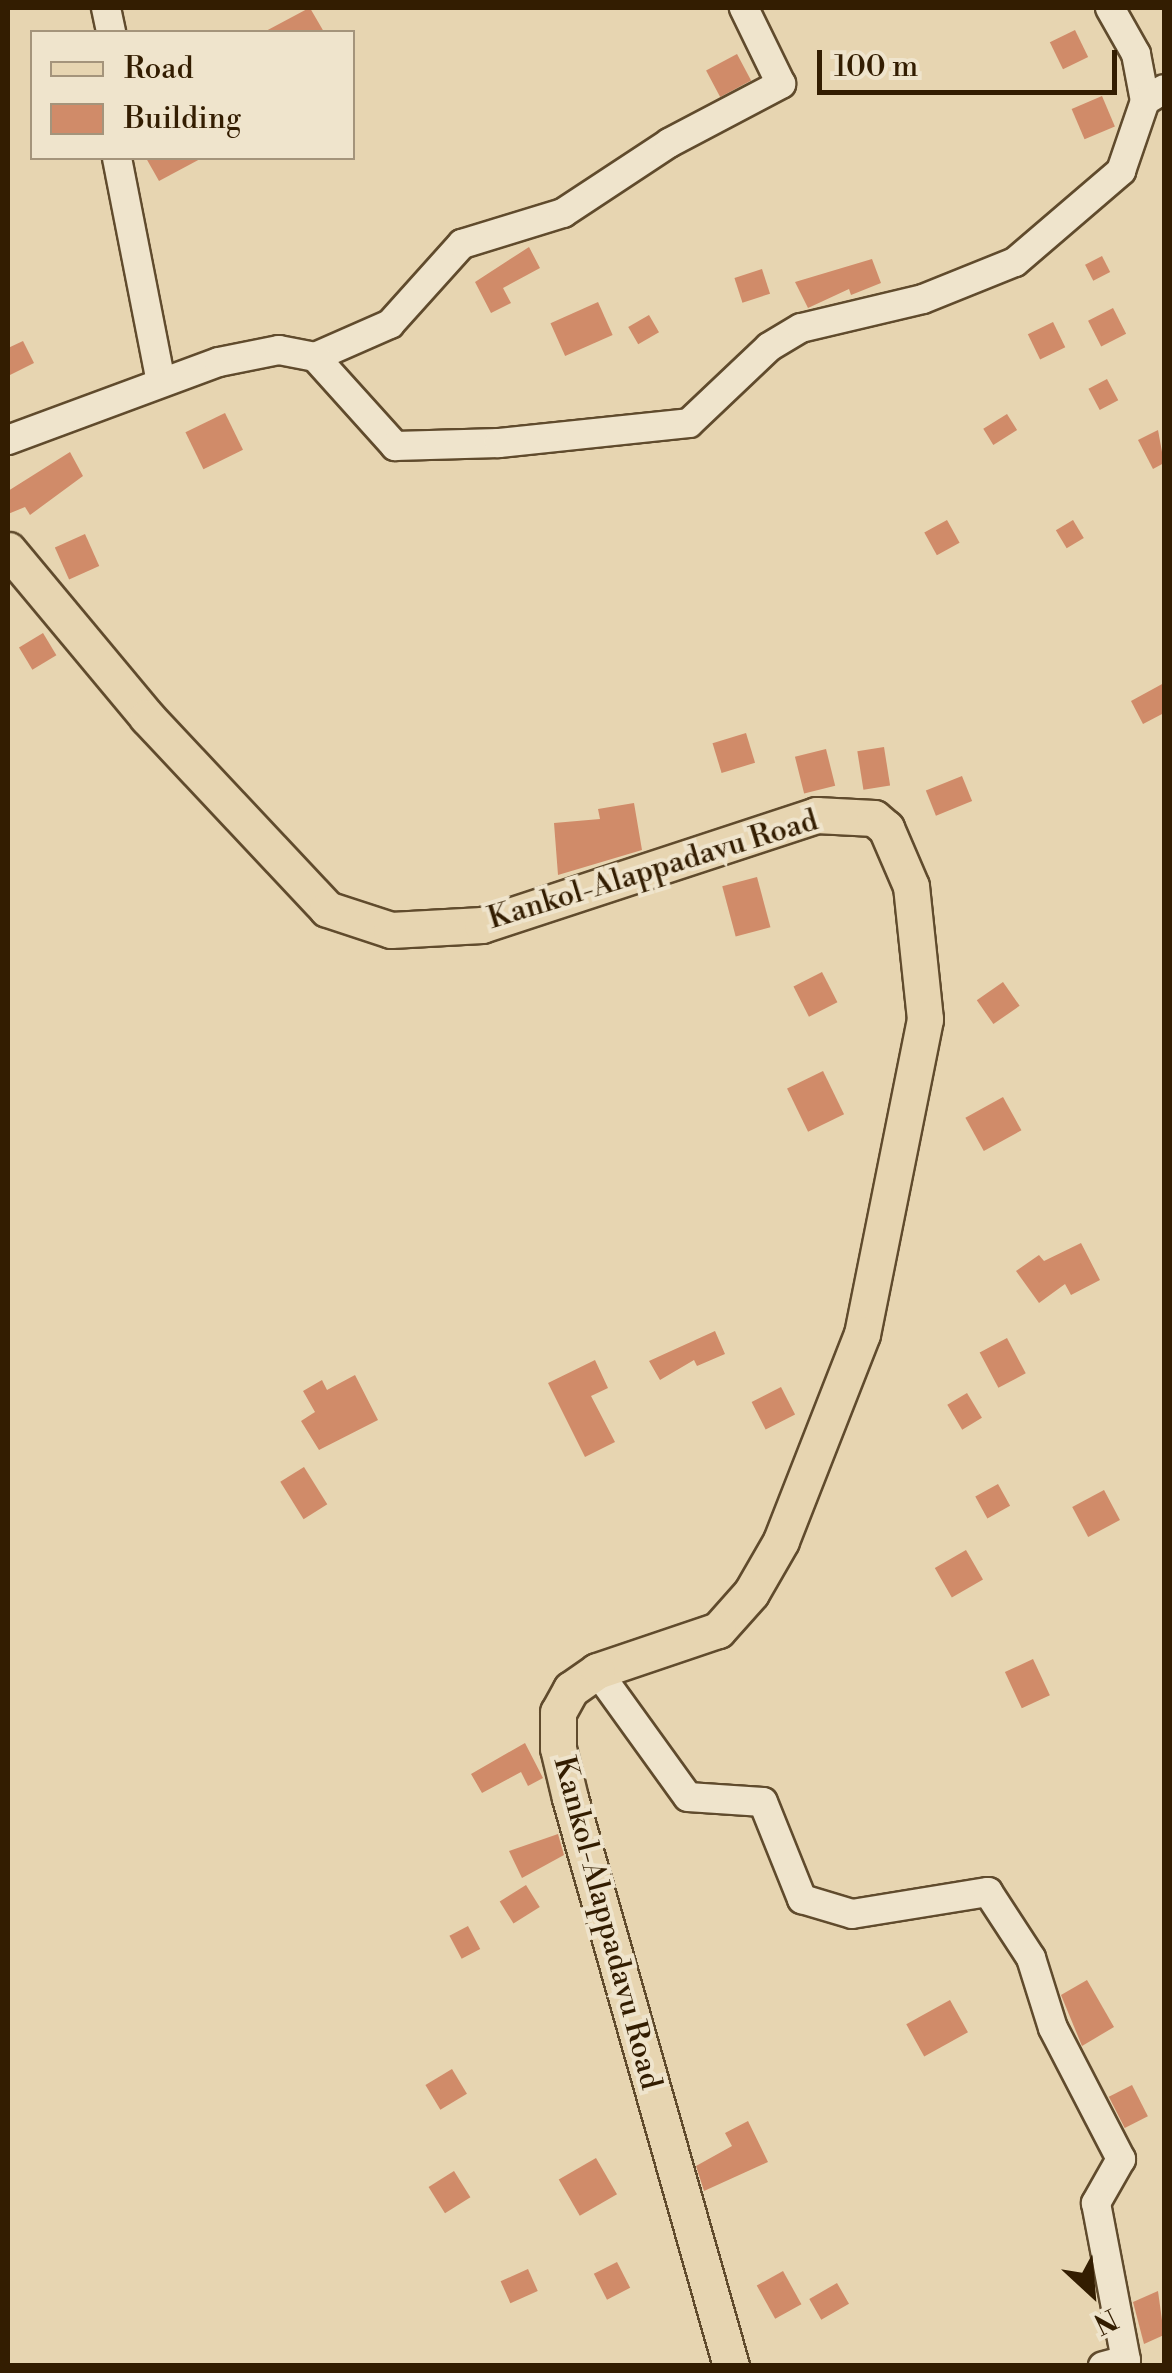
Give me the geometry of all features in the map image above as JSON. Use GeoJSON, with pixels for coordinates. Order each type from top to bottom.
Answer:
{"type":"FeatureCollection","features":[{"type":"Feature","properties":{"kind":"main road","name":"Kankol-Alappadavu Road"},"geometry":{"type":"LineString","coordinates":[[8,550],[147,718],[327,909],[391,930],[482,925],[544,909],[816,815],[874,818],[886,828],[911,886],[926,1019],[862,1334],[781,1541],[751,1593],[718,1630],[598,1671],[570,1689],[558,1712],[558,1748],[730,2366]]}},
{"type":"Feature","properties":{"kind":"street"},"geometry":{"type":"LineString","coordinates":[[8,440],[161,382],[278,350],[316,357],[390,324],[462,244],[563,214],[669,143],[781,84],[744,8]]}},
{"type":"Feature","properties":{"kind":"street"},"geometry":{"type":"LineString","coordinates":[[316,357],[395,446],[499,443],[690,423],[770,347],[801,328],[923,300],[1014,262],[1120,171],[1155,95],[1110,8]]}},
{"type":"Feature","properties":{"kind":"street"},"geometry":{"type":"LineString","coordinates":[[117,160],[161,382]]}},
{"type":"Feature","properties":{"kind":"street"},"geometry":{"type":"LineString","coordinates":[[598,1671],[688,1797],[763,1802],[802,1899],[852,1914],[988,1892],[1030,1958],[1053,2028],[1121,2159],[1096,2203],[1126,2360],[1103,2366]]}},
{"type":"Feature","properties":{"kind":"building"},"geometry":{"type":"Polygon","coordinates":[[[309,8],[323,30],[268,30],[309,8]]]}},
{"type":"Feature","properties":{"kind":"building"},"geometry":{"type":"Polygon","coordinates":[[[1075,30],[1088,57],[1063,69],[1050,42],[1075,30]]]}},
{"type":"Feature","properties":{"kind":"building"},"geometry":{"type":"Polygon","coordinates":[[[737,54],[751,80],[720,97],[706,70],[737,54]]]}},
{"type":"Feature","properties":{"kind":"building"},"geometry":{"type":"Polygon","coordinates":[[[1102,96],[1115,126],[1085,139],[1072,109],[1102,96]]]}},
{"type":"Feature","properties":{"kind":"building"},"geometry":{"type":"Polygon","coordinates":[[[147,160],[198,160],[159,181],[147,160]]]}},
{"type":"Feature","properties":{"kind":"building"},"geometry":{"type":"Polygon","coordinates":[[[529,247],[540,268],[503,288],[511,303],[491,313],[475,282],[529,247]]]}},
{"type":"Feature","properties":{"kind":"building"},"geometry":{"type":"Polygon","coordinates":[[[1102,256],[1110,272],[1093,281],[1085,265],[1102,256]]]}},
{"type":"Feature","properties":{"kind":"building"},"geometry":{"type":"Polygon","coordinates":[[[872,259],[881,283],[851,295],[849,289],[808,308],[795,282],[872,259]]]}},
{"type":"Feature","properties":{"kind":"building"},"geometry":{"type":"Polygon","coordinates":[[[762,269],[770,294],[742,303],[734,278],[762,269]]]}},
{"type":"Feature","properties":{"kind":"building"},"geometry":{"type":"Polygon","coordinates":[[[598,302],[613,335],[565,356],[550,323],[598,302]]]}},
{"type":"Feature","properties":{"kind":"building"},"geometry":{"type":"Polygon","coordinates":[[[1113,308],[1126,334],[1101,347],[1088,321],[1113,308]]]}},
{"type":"Feature","properties":{"kind":"building"},"geometry":{"type":"Polygon","coordinates":[[[649,315],[659,332],[638,344],[628,327],[649,315]]]}},
{"type":"Feature","properties":{"kind":"building"},"geometry":{"type":"Polygon","coordinates":[[[1053,322],[1065,347],[1040,359],[1028,334],[1053,322]]]}},
{"type":"Feature","properties":{"kind":"building"},"geometry":{"type":"Polygon","coordinates":[[[23,341],[34,363],[8,376],[8,348],[23,341]]]}},
{"type":"Feature","properties":{"kind":"building"},"geometry":{"type":"Polygon","coordinates":[[[1107,379],[1118,400],[1100,410],[1088,389],[1107,379]]]}},
{"type":"Feature","properties":{"kind":"building"},"geometry":{"type":"Polygon","coordinates":[[[225,413],[243,450],[203,469],[185,432],[225,413]]]}},
{"type":"Feature","properties":{"kind":"building"},"geometry":{"type":"Polygon","coordinates":[[[1007,414],[1017,430],[993,445],[983,429],[1007,414]]]}},
{"type":"Feature","properties":{"kind":"building"},"geometry":{"type":"Polygon","coordinates":[[[1158,430],[1164,463],[1153,469],[1138,440],[1158,430]]]}},
{"type":"Feature","properties":{"kind":"building"},"geometry":{"type":"Polygon","coordinates":[[[70,452],[83,476],[30,515],[25,507],[8,514],[8,491],[70,452]]]}},
{"type":"Feature","properties":{"kind":"building"},"geometry":{"type":"Polygon","coordinates":[[[947,520],[960,543],[937,555],[924,533],[947,520]]]}},
{"type":"Feature","properties":{"kind":"building"},"geometry":{"type":"Polygon","coordinates":[[[1073,520],[1084,538],[1067,548],[1056,530],[1073,520]]]}},
{"type":"Feature","properties":{"kind":"building"},"geometry":{"type":"Polygon","coordinates":[[[85,534],[99,566],[69,579],[55,547],[85,534]]]}},
{"type":"Feature","properties":{"kind":"building"},"geometry":{"type":"Polygon","coordinates":[[[43,633],[56,655],[32,670],[19,647],[43,633]]]}},
{"type":"Feature","properties":{"kind":"building"},"geometry":{"type":"Polygon","coordinates":[[[1164,683],[1164,713],[1143,724],[1131,701],[1164,683]]]}},
{"type":"Feature","properties":{"kind":"building"},"geometry":{"type":"Polygon","coordinates":[[[746,733],[755,763],[722,773],[713,743],[746,733]]]}},
{"type":"Feature","properties":{"kind":"building"},"geometry":{"type":"Polygon","coordinates":[[[884,747],[890,786],[863,790],[857,751],[884,747]]]}},
{"type":"Feature","properties":{"kind":"building"},"geometry":{"type":"Polygon","coordinates":[[[826,749],[835,786],[804,794],[795,757],[826,749]]]}},
{"type":"Feature","properties":{"kind":"building"},"geometry":{"type":"Polygon","coordinates":[[[962,776],[972,801],[936,816],[926,791],[962,776]]]}},
{"type":"Feature","properties":{"kind":"building"},"geometry":{"type":"Polygon","coordinates":[[[634,803],[642,850],[558,875],[554,823],[600,819],[598,809],[634,803]]]}},
{"type":"Feature","properties":{"kind":"building"},"geometry":{"type":"Polygon","coordinates":[[[757,877],[770,927],[736,937],[722,886],[757,877]]]}},
{"type":"Feature","properties":{"kind":"building"},"geometry":{"type":"Polygon","coordinates":[[[822,972],[837,1002],[809,1017],[793,987],[822,972]]]}},
{"type":"Feature","properties":{"kind":"building"},"geometry":{"type":"Polygon","coordinates":[[[1003,982],[1020,1006],[993,1024],[977,1000],[1003,982]]]}},
{"type":"Feature","properties":{"kind":"building"},"geometry":{"type":"Polygon","coordinates":[[[823,1071],[844,1114],[808,1132],[787,1089],[823,1071]]]}},
{"type":"Feature","properties":{"kind":"building"},"geometry":{"type":"Polygon","coordinates":[[[1003,1097],[1021,1130],[984,1151],[965,1118],[1003,1097]]]}},
{"type":"Feature","properties":{"kind":"building"},"geometry":{"type":"Polygon","coordinates":[[[1081,1243],[1100,1280],[1071,1295],[1065,1284],[1039,1303],[1016,1271],[1039,1255],[1044,1261],[1081,1243]]]}},
{"type":"Feature","properties":{"kind":"building"},"geometry":{"type":"Polygon","coordinates":[[[715,1331],[725,1354],[697,1366],[694,1360],[660,1380],[649,1361],[715,1331]]]}},
{"type":"Feature","properties":{"kind":"building"},"geometry":{"type":"Polygon","coordinates":[[[1007,1338],[1026,1373],[998,1388],[980,1353],[1007,1338]]]}},
{"type":"Feature","properties":{"kind":"building"},"geometry":{"type":"Polygon","coordinates":[[[595,1360],[608,1388],[591,1396],[615,1442],[585,1457],[548,1383],[595,1360]]]}},
{"type":"Feature","properties":{"kind":"building"},"geometry":{"type":"Polygon","coordinates":[[[355,1375],[378,1420],[319,1450],[301,1421],[315,1412],[303,1391],[322,1380],[327,1390],[355,1375]]]}},
{"type":"Feature","properties":{"kind":"building"},"geometry":{"type":"Polygon","coordinates":[[[781,1387],[795,1415],[766,1430],[752,1402],[781,1387]]]}},
{"type":"Feature","properties":{"kind":"building"},"geometry":{"type":"Polygon","coordinates":[[[967,1393],[982,1418],[962,1430],[947,1405],[967,1393]]]}},
{"type":"Feature","properties":{"kind":"building"},"geometry":{"type":"Polygon","coordinates":[[[304,1467],[327,1504],[304,1519],[280,1482],[304,1467]]]}},
{"type":"Feature","properties":{"kind":"building"},"geometry":{"type":"Polygon","coordinates":[[[998,1484],[1010,1506],[987,1518],[975,1497],[998,1484]]]}},
{"type":"Feature","properties":{"kind":"building"},"geometry":{"type":"Polygon","coordinates":[[[1104,1490],[1120,1520],[1088,1537],[1072,1507],[1104,1490]]]}},
{"type":"Feature","properties":{"kind":"building"},"geometry":{"type":"Polygon","coordinates":[[[966,1550],[983,1579],[952,1597],[935,1568],[966,1550]]]}},
{"type":"Feature","properties":{"kind":"building"},"geometry":{"type":"Polygon","coordinates":[[[1033,1659],[1050,1695],[1022,1708],[1005,1672],[1033,1659]]]}},
{"type":"Feature","properties":{"kind":"building"},"geometry":{"type":"Polygon","coordinates":[[[525,1743],[543,1778],[528,1786],[521,1772],[482,1793],[471,1774],[525,1743]]]}},
{"type":"Feature","properties":{"kind":"building"},"geometry":{"type":"Polygon","coordinates":[[[558,1834],[564,1855],[522,1878],[509,1851],[558,1834]]]}},
{"type":"Feature","properties":{"kind":"building"},"geometry":{"type":"Polygon","coordinates":[[[526,1885],[540,1907],[513,1923],[500,1901],[526,1885]]]}},
{"type":"Feature","properties":{"kind":"building"},"geometry":{"type":"Polygon","coordinates":[[[468,1926],[480,1949],[462,1959],[449,1936],[468,1926]]]}},
{"type":"Feature","properties":{"kind":"building"},"geometry":{"type":"Polygon","coordinates":[[[1087,1980],[1114,2027],[1082,2046],[1061,1995],[1087,1980]]]}},
{"type":"Feature","properties":{"kind":"building"},"geometry":{"type":"Polygon","coordinates":[[[950,2000],[968,2032],[924,2057],[906,2024],[950,2000]]]}},
{"type":"Feature","properties":{"kind":"building"},"geometry":{"type":"Polygon","coordinates":[[[452,2069],[467,2094],[440,2110],[425,2085],[452,2069]]]}},
{"type":"Feature","properties":{"kind":"building"},"geometry":{"type":"Polygon","coordinates":[[[1132,2085],[1148,2116],[1125,2128],[1109,2097],[1132,2085]]]}},
{"type":"Feature","properties":{"kind":"building"},"geometry":{"type":"Polygon","coordinates":[[[748,2121],[768,2162],[704,2191],[696,2166],[732,2146],[725,2133],[748,2121]]]}},
{"type":"Feature","properties":{"kind":"building"},"geometry":{"type":"Polygon","coordinates":[[[596,2158],[617,2194],[580,2216],[559,2180],[596,2158]]]}},
{"type":"Feature","properties":{"kind":"building"},"geometry":{"type":"Polygon","coordinates":[[[454,2171],[470,2197],[445,2213],[429,2187],[454,2171]]]}},
{"type":"Feature","properties":{"kind":"building"},"geometry":{"type":"Polygon","coordinates":[[[617,2262],[630,2288],[607,2300],[594,2274],[617,2262]]]}},
{"type":"Feature","properties":{"kind":"building"},"geometry":{"type":"Polygon","coordinates":[[[528,2269],[538,2291],[510,2303],[501,2281],[528,2269]]]}},
{"type":"Feature","properties":{"kind":"building"},"geometry":{"type":"Polygon","coordinates":[[[783,2271],[801,2304],[775,2319],[757,2286],[783,2271]]]}},
{"type":"Feature","properties":{"kind":"building"},"geometry":{"type":"Polygon","coordinates":[[[837,2283],[849,2304],[821,2320],[809,2299],[837,2283]]]}},
{"type":"Feature","properties":{"kind":"building"},"geometry":{"type":"Polygon","coordinates":[[[1158,2291],[1164,2335],[1144,2344],[1133,2302],[1158,2291]]]}}]}
